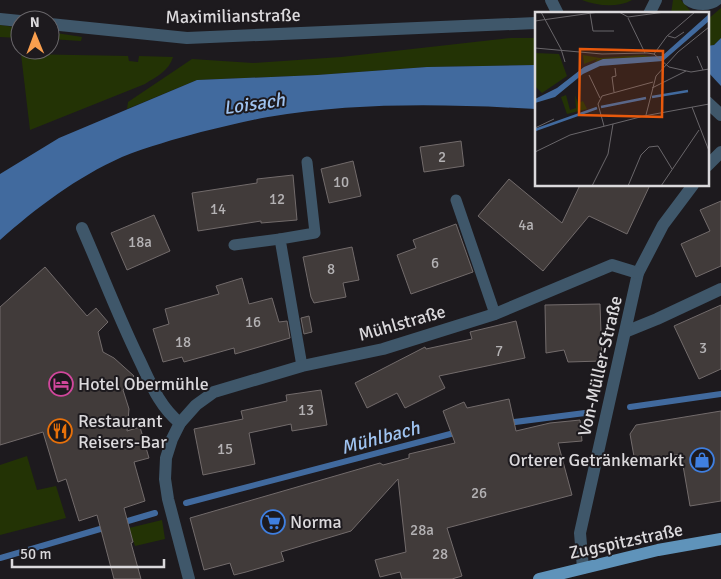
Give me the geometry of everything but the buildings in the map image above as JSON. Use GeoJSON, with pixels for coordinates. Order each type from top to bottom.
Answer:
{"type":"FeatureCollection","features":[{"type":"Feature","properties":{"kind":"main road","name":"Zugspitzstraße"},"geometry":{"type":"LineString","coordinates":[[539,579],[658,550],[721,539]]}},
{"type":"Feature","properties":{"kind":"street"},"geometry":{"type":"LineString","coordinates":[[551,0],[557,12]]}},
{"type":"Feature","properties":{"kind":"street"},"geometry":{"type":"LineString","coordinates":[[650,12],[656,0]]}},
{"type":"Feature","properties":{"kind":"street","name":"Maximilianstraße"},"geometry":{"type":"LineString","coordinates":[[60,25],[188,38],[535,23]]}},
{"type":"Feature","properties":{"kind":"street"},"geometry":{"type":"LineString","coordinates":[[708,165],[721,152]]}},
{"type":"Feature","properties":{"kind":"street","name":"Von-Müller-Straße"},"geometry":{"type":"LineString","coordinates":[[583,568],[580,533],[638,273],[663,225],[692,186]]}},
{"type":"Feature","properties":{"kind":"street"},"geometry":{"type":"LineString","coordinates":[[82,228],[123,326],[160,401],[169,414],[180,422]]}},
{"type":"Feature","properties":{"kind":"street","name":"Mühlstraße"},"geometry":{"type":"LineString","coordinates":[[189,579],[168,499],[165,479],[166,458],[180,422],[196,405],[214,392],[302,366],[383,349],[496,314],[612,265],[638,273]]}},
{"type":"Feature","properties":{"kind":"street"},"geometry":{"type":"LineString","coordinates":[[625,332],[721,289]]}},
{"type":"Feature","properties":{"kind":"lane"},"geometry":{"type":"LineString","coordinates":[[688,0],[694,4],[713,4],[717,0]]}},
{"type":"Feature","properties":{"kind":"lane"},"geometry":{"type":"LineString","coordinates":[[234,245],[315,233],[307,162]]}},
{"type":"Feature","properties":{"kind":"lane"},"geometry":{"type":"LineString","coordinates":[[456,200],[496,314]]}},
{"type":"Feature","properties":{"kind":"lane"},"geometry":{"type":"LineString","coordinates":[[280,239],[302,366]]}},
{"type":"Feature","properties":{"kind":"green space"},"geometry":{"type":"Polygon","coordinates":[[[582,0],[632,0],[626,3],[607,5],[594,4],[582,0]]]}},
{"type":"Feature","properties":{"kind":"green space"},"geometry":{"type":"Polygon","coordinates":[[[673,0],[681,0],[691,12],[671,12],[673,0]]]}},
{"type":"Feature","properties":{"kind":"green space"},"geometry":{"type":"Polygon","coordinates":[[[721,8],[721,38],[714,45],[708,46],[708,19],[721,8]]]}},
{"type":"Feature","properties":{"kind":"green space"},"geometry":{"type":"Polygon","coordinates":[[[0,25],[10,26],[10,38],[0,37],[0,25]]]}},
{"type":"Feature","properties":{"kind":"green space"},"geometry":{"type":"Polygon","coordinates":[[[60,34],[82,37],[81,41],[60,40],[60,34]]]}},
{"type":"Feature","properties":{"kind":"green space"},"geometry":{"type":"Polygon","coordinates":[[[511,38],[535,38],[535,65],[427,67],[317,75],[197,80],[127,109],[128,102],[192,59],[253,63],[341,57],[511,38]]]}},
{"type":"Feature","properties":{"kind":"green space"},"geometry":{"type":"Polygon","coordinates":[[[60,55],[128,56],[129,61],[138,62],[139,56],[173,57],[166,70],[145,84],[30,130],[22,60],[60,60],[60,55]]]}},
{"type":"Feature","properties":{"kind":"green space"},"geometry":{"type":"Polygon","coordinates":[[[27,456],[37,490],[56,486],[66,518],[0,535],[0,465],[27,456]]]}},
{"type":"Feature","properties":{"kind":"green space"},"geometry":{"type":"Polygon","coordinates":[[[162,520],[165,539],[135,546],[129,528],[162,520]]]}},
{"type":"Feature","properties":{"kind":"water"},"geometry":{"type":"Polygon","coordinates":[[[721,38],[721,94],[708,100],[708,46],[714,45],[721,38]]]}},
{"type":"Feature","properties":{"kind":"water","name":"Loisach"},"geometry":{"type":"Polygon","coordinates":[[[535,65],[535,109],[435,105],[334,109],[268,117],[201,132],[151,147],[105,165],[43,205],[0,240],[0,174],[59,138],[197,80],[317,75],[427,67],[535,65]]]}},
{"type":"Feature","properties":{"kind":"pier"},"geometry":{"type":"Polygon","coordinates":[[[708,72],[721,86],[721,97],[708,103],[708,72]]]}},
{"type":"Feature","properties":{"kind":"waterway","name":"Mühlbach"},"geometry":{"type":"LineString","coordinates":[[630,407],[721,394]]}},
{"type":"Feature","properties":{"kind":"waterway","name":"Mühlbach"},"geometry":{"type":"LineString","coordinates":[[507,423],[585,413]]}},
{"type":"Feature","properties":{"kind":"waterway","name":"Mühlbach"},"geometry":{"type":"LineString","coordinates":[[186,503],[458,432]]}},
{"type":"Feature","properties":{"kind":"waterway","name":"Mühlbach"},"geometry":{"type":"LineString","coordinates":[[121,523],[155,513]]}},
{"type":"Feature","properties":{"kind":"waterway","name":"Mühlbach"},"geometry":{"type":"LineString","coordinates":[[0,558],[107,527]]}},
{"type":"Feature","properties":{"kind":"place","name":"Hotel Obermühle"},"geometry":{"type":"Point","coordinates":[61,384]}},
{"type":"Feature","properties":{"kind":"place","name":"Restaurant Reisers-Bar"},"geometry":{"type":"Point","coordinates":[60,431]}},
{"type":"Feature","properties":{"kind":"place","name":"Orterer Getränkemarkt"},"geometry":{"type":"Point","coordinates":[702,460]}},
{"type":"Feature","properties":{"kind":"place","name":"Norma"},"geometry":{"type":"Point","coordinates":[273,522]}}]}
